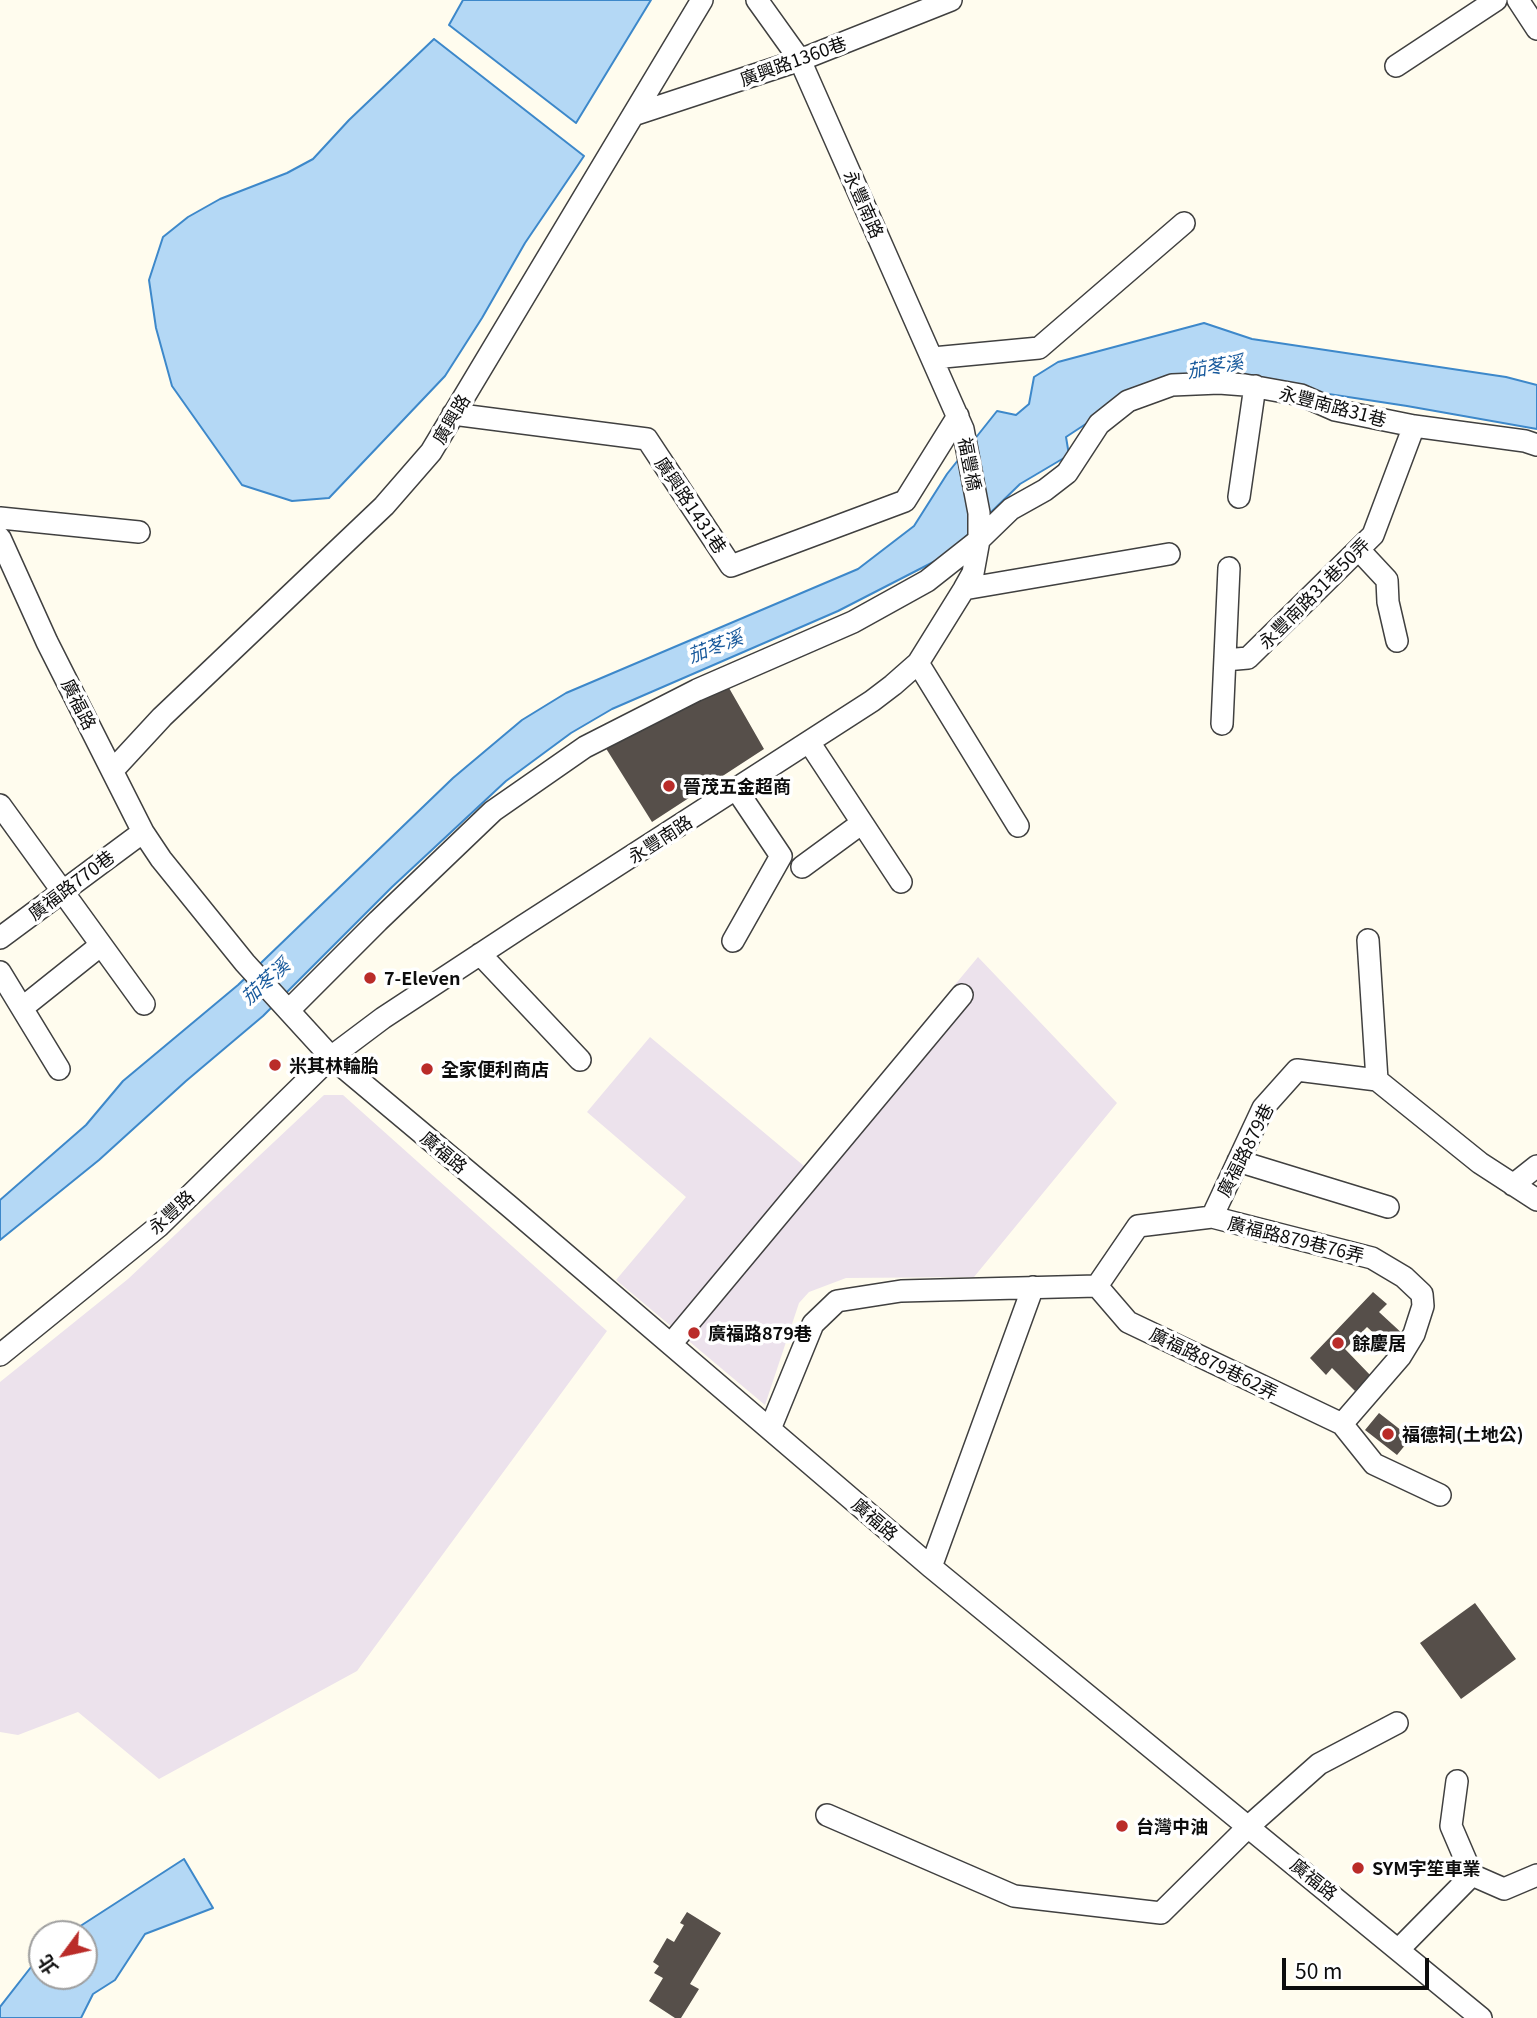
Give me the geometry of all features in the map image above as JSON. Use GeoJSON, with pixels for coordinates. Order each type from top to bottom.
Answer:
{"type":"FeatureCollection","features":[{"type":"Feature","properties":{"kind":"street","name":"廣興路"},"geometry":{"type":"LineString","coordinates":[[113,770],[172,708],[384,506],[431,452],[702,0]]}},
{"type":"Feature","properties":{"kind":"street","name":"永豐南路"},"geometry":{"type":"LineString","coordinates":[[757,0],[800,60],[958,416]]}},
{"type":"Feature","properties":{"kind":"street","name":"廣興路1360巷"},"geometry":{"type":"LineString","coordinates":[[633,115],[800,60],[951,0]]}},
{"type":"Feature","properties":{"kind":"street"},"geometry":{"type":"LineString","coordinates":[[1395,66],[1496,0]]}},
{"type":"Feature","properties":{"kind":"street"},"geometry":{"type":"LineString","coordinates":[[1518,0],[1537,29]]}},
{"type":"Feature","properties":{"kind":"street"},"geometry":{"type":"LineString","coordinates":[[933,358],[1039,348],[1184,223]]}},
{"type":"Feature","properties":{"kind":"street","name":"永豐南路31巷"},"geometry":{"type":"LineString","coordinates":[[286,1007],[493,811],[585,747],[697,690],[853,622],[927,581],[979,540],[1011,509],[1045,491],[1068,473],[1099,424],[1128,401],[1172,385],[1219,383],[1255,386],[1301,395],[1335,410],[1414,426],[1525,441],[1537,445]]}},
{"type":"Feature","properties":{"kind":"street"},"geometry":{"type":"LineString","coordinates":[[1240,497],[1255,386]]}},
{"type":"Feature","properties":{"kind":"street","name":"廣興路1431巷"},"geometry":{"type":"LineString","coordinates":[[453,414],[646,439],[731,566],[905,501],[958,416]]}},
{"type":"Feature","properties":{"kind":"street","name":"福豐橋"},"geometry":{"type":"LineString","coordinates":[[958,416],[963,429],[979,513]]}},
{"type":"Feature","properties":{"kind":"street","name":"永豐南路31巷50弄"},"geometry":{"type":"LineString","coordinates":[[1225,660],[1248,658],[1373,534],[1414,426]]}},
{"type":"Feature","properties":{"kind":"street","name":"永豐南路"},"geometry":{"type":"LineString","coordinates":[[331,1057],[383,1018],[480,954],[872,701],[918,663],[973,573],[979,540],[979,513]]}},
{"type":"Feature","properties":{"kind":"street"},"geometry":{"type":"LineString","coordinates":[[0,518],[139,532]]}},
{"type":"Feature","properties":{"kind":"street","name":"廣福路"},"geometry":{"type":"LineString","coordinates":[[2,546],[143,832],[161,859],[246,963],[331,1057],[931,1567],[1481,2018]]}},
{"type":"Feature","properties":{"kind":"street"},"geometry":{"type":"LineString","coordinates":[[1359,550],[1387,580],[1388,602],[1397,641]]}},
{"type":"Feature","properties":{"kind":"street"},"geometry":{"type":"LineString","coordinates":[[964,589],[1169,554]]}},
{"type":"Feature","properties":{"kind":"street"},"geometry":{"type":"LineString","coordinates":[[1222,724],[1229,568]]}},
{"type":"Feature","properties":{"kind":"street"},"geometry":{"type":"LineString","coordinates":[[918,663],[1018,826]]}},
{"type":"Feature","properties":{"kind":"street"},"geometry":{"type":"LineString","coordinates":[[808,742],[901,882]]}},
{"type":"Feature","properties":{"kind":"street"},"geometry":{"type":"LineString","coordinates":[[733,941],[781,856],[736,789]]}},
{"type":"Feature","properties":{"kind":"street"},"geometry":{"type":"LineString","coordinates":[[0,805],[144,1004]]}},
{"type":"Feature","properties":{"kind":"street"},"geometry":{"type":"LineString","coordinates":[[802,867],[862,823]]}},
{"type":"Feature","properties":{"kind":"street","name":"廣福路770巷"},"geometry":{"type":"LineString","coordinates":[[0,938],[143,832]]}},
{"type":"Feature","properties":{"kind":"street"},"geometry":{"type":"LineString","coordinates":[[1368,940],[1377,1080],[1480,1163],[1537,1200]]}},
{"type":"Feature","properties":{"kind":"street"},"geometry":{"type":"LineString","coordinates":[[22,1008],[101,945]]}},
{"type":"Feature","properties":{"kind":"street"},"geometry":{"type":"LineString","coordinates":[[480,954],[580,1060]]}},
{"type":"Feature","properties":{"kind":"street"},"geometry":{"type":"LineString","coordinates":[[0,972],[59,1069]]}},
{"type":"Feature","properties":{"kind":"street"},"geometry":{"type":"LineString","coordinates":[[671,1344],[961,995]]}},
{"type":"Feature","properties":{"kind":"street","name":"永豐路"},"geometry":{"type":"LineString","coordinates":[[0,1355],[159,1226],[331,1057]]}},
{"type":"Feature","properties":{"kind":"street","name":"廣福路879巷"},"geometry":{"type":"LineString","coordinates":[[1097,1286],[1138,1226],[1212,1217],[1263,1108],[1297,1070],[1377,1080]]}},
{"type":"Feature","properties":{"kind":"street"},"geometry":{"type":"LineString","coordinates":[[1238,1161],[1388,1207]]}},
{"type":"Feature","properties":{"kind":"street"},"geometry":{"type":"LineString","coordinates":[[1513,1185],[1537,1166]]}},
{"type":"Feature","properties":{"kind":"street","name":"廣福路879巷76弄"},"geometry":{"type":"LineString","coordinates":[[1212,1217],[1372,1258],[1404,1277],[1422,1294],[1423,1306],[1414,1334],[1399,1357],[1342,1424]]}},
{"type":"Feature","properties":{"kind":"street"},"geometry":{"type":"LineString","coordinates":[[770,1429],[813,1324],[836,1301],[901,1291],[1097,1286]]}},
{"type":"Feature","properties":{"kind":"street","name":"廣福路879巷62弄"},"geometry":{"type":"LineString","coordinates":[[1097,1286],[1128,1322],[1342,1424]]}},
{"type":"Feature","properties":{"kind":"street"},"geometry":{"type":"LineString","coordinates":[[931,1567],[1033,1287]]}},
{"type":"Feature","properties":{"kind":"street"},"geometry":{"type":"LineString","coordinates":[[1342,1424],[1374,1464],[1440,1495]]}},
{"type":"Feature","properties":{"kind":"street"},"geometry":{"type":"LineString","coordinates":[[827,1815],[1014,1896],[1161,1913],[1249,1826],[1319,1764],[1397,1723]]}},
{"type":"Feature","properties":{"kind":"street"},"geometry":{"type":"LineString","coordinates":[[1457,1781],[1451,1826],[1472,1875],[1504,1889],[1537,1875]]}},
{"type":"Feature","properties":{"kind":"street"},"geometry":{"type":"LineString","coordinates":[[1399,1949],[1472,1875]]}},
{"type":"Feature","properties":{"kind":"shaded area"},"geometry":{"type":"Polygon","coordinates":[[[978,957],[1117,1103],[974,1277],[846,1278],[809,1292],[799,1303],[765,1405],[616,1280],[686,1197],[587,1112],[650,1037],[804,1166],[978,957]]]}},
{"type":"Feature","properties":{"kind":"shaded area"},"geometry":{"type":"Polygon","coordinates":[[[324,1095],[343,1095],[607,1331],[357,1671],[159,1779],[78,1712],[18,1735],[0,1732],[0,1382],[128,1279],[324,1095]]]}},
{"type":"Feature","properties":{"kind":"water"},"geometry":{"type":"Polygon","coordinates":[[[463,0],[651,0],[576,123],[449,25],[463,0]]]}},
{"type":"Feature","properties":{"kind":"water"},"geometry":{"type":"Polygon","coordinates":[[[434,39],[584,156],[525,243],[445,376],[329,498],[292,501],[242,485],[172,386],[156,328],[149,280],[163,237],[188,217],[220,199],[287,173],[313,159],[349,120],[434,39]]]}},
{"type":"Feature","properties":{"kind":"water","name":"茄苳溪"},"geometry":{"type":"Polygon","coordinates":[[[1204,323],[1252,339],[1506,377],[1537,385],[1537,429],[1211,376],[1107,410],[1066,437],[1069,455],[1020,484],[947,555],[838,611],[612,709],[571,733],[506,781],[392,887],[263,1016],[99,1160],[0,1240],[0,1200],[86,1125],[123,1081],[238,985],[453,778],[522,720],[566,693],[858,569],[914,526],[947,474],[997,411],[1016,415],[1029,404],[1034,377],[1058,362],[1204,323]]]}},
{"type":"Feature","properties":{"kind":"water"},"geometry":{"type":"Polygon","coordinates":[[[184,1859],[213,1908],[145,1934],[115,1980],[93,1994],[81,2018],[0,2018],[0,2007],[28,1971],[28,1990],[98,1990],[98,1920],[90,1920],[184,1859]]]}},
{"type":"Feature","properties":{"kind":"building","name":"晉茂五金超商"},"geometry":{"type":"Polygon","coordinates":[[[725,681],[764,749],[652,822],[602,742],[725,681]]]}},
{"type":"Feature","properties":{"kind":"building","name":"餘慶居"},"geometry":{"type":"Polygon","coordinates":[[[1373,1292],[1387,1304],[1379,1312],[1405,1336],[1392,1350],[1367,1327],[1345,1349],[1371,1376],[1355,1391],[1332,1368],[1326,1375],[1310,1358],[1373,1292]]]}},
{"type":"Feature","properties":{"kind":"building","name":"福德祠(土地公)"},"geometry":{"type":"Polygon","coordinates":[[[1379,1413],[1411,1438],[1397,1455],[1365,1430],[1379,1413]]]}},
{"type":"Feature","properties":{"kind":"building"},"geometry":{"type":"Polygon","coordinates":[[[1475,1603],[1516,1659],[1461,1699],[1420,1643],[1475,1603]]]}},
{"type":"Feature","properties":{"kind":"building"},"geometry":{"type":"Polygon","coordinates":[[[687,1912],[721,1933],[690,1984],[699,1989],[681,2018],[675,2018],[649,2001],[663,1978],[654,1973],[659,1966],[653,1962],[667,1938],[674,1942],[684,1925],[680,1923],[687,1912]]]}},
{"type":"Feature","properties":{"kind":"place","name":"晉茂五金超商"},"geometry":{"type":"Point","coordinates":[669,786]}},
{"type":"Feature","properties":{"kind":"place","name":"7-Eleven"},"geometry":{"type":"Point","coordinates":[370,978]}},
{"type":"Feature","properties":{"kind":"place","name":"米其林輪胎"},"geometry":{"type":"Point","coordinates":[275,1065]}},
{"type":"Feature","properties":{"kind":"place","name":"全家便利商店"},"geometry":{"type":"Point","coordinates":[427,1069]}},
{"type":"Feature","properties":{"kind":"place","name":"廣福路879巷"},"geometry":{"type":"Point","coordinates":[694,1333]}},
{"type":"Feature","properties":{"kind":"place","name":"餘慶居"},"geometry":{"type":"Point","coordinates":[1338,1343]}},
{"type":"Feature","properties":{"kind":"place","name":"福德祠(土地公)"},"geometry":{"type":"Point","coordinates":[1388,1434]}},
{"type":"Feature","properties":{"kind":"place","name":"台灣中油"},"geometry":{"type":"Point","coordinates":[1122,1826]}},
{"type":"Feature","properties":{"kind":"place","name":"SYM宇笙車業"},"geometry":{"type":"Point","coordinates":[1358,1868]}}]}
